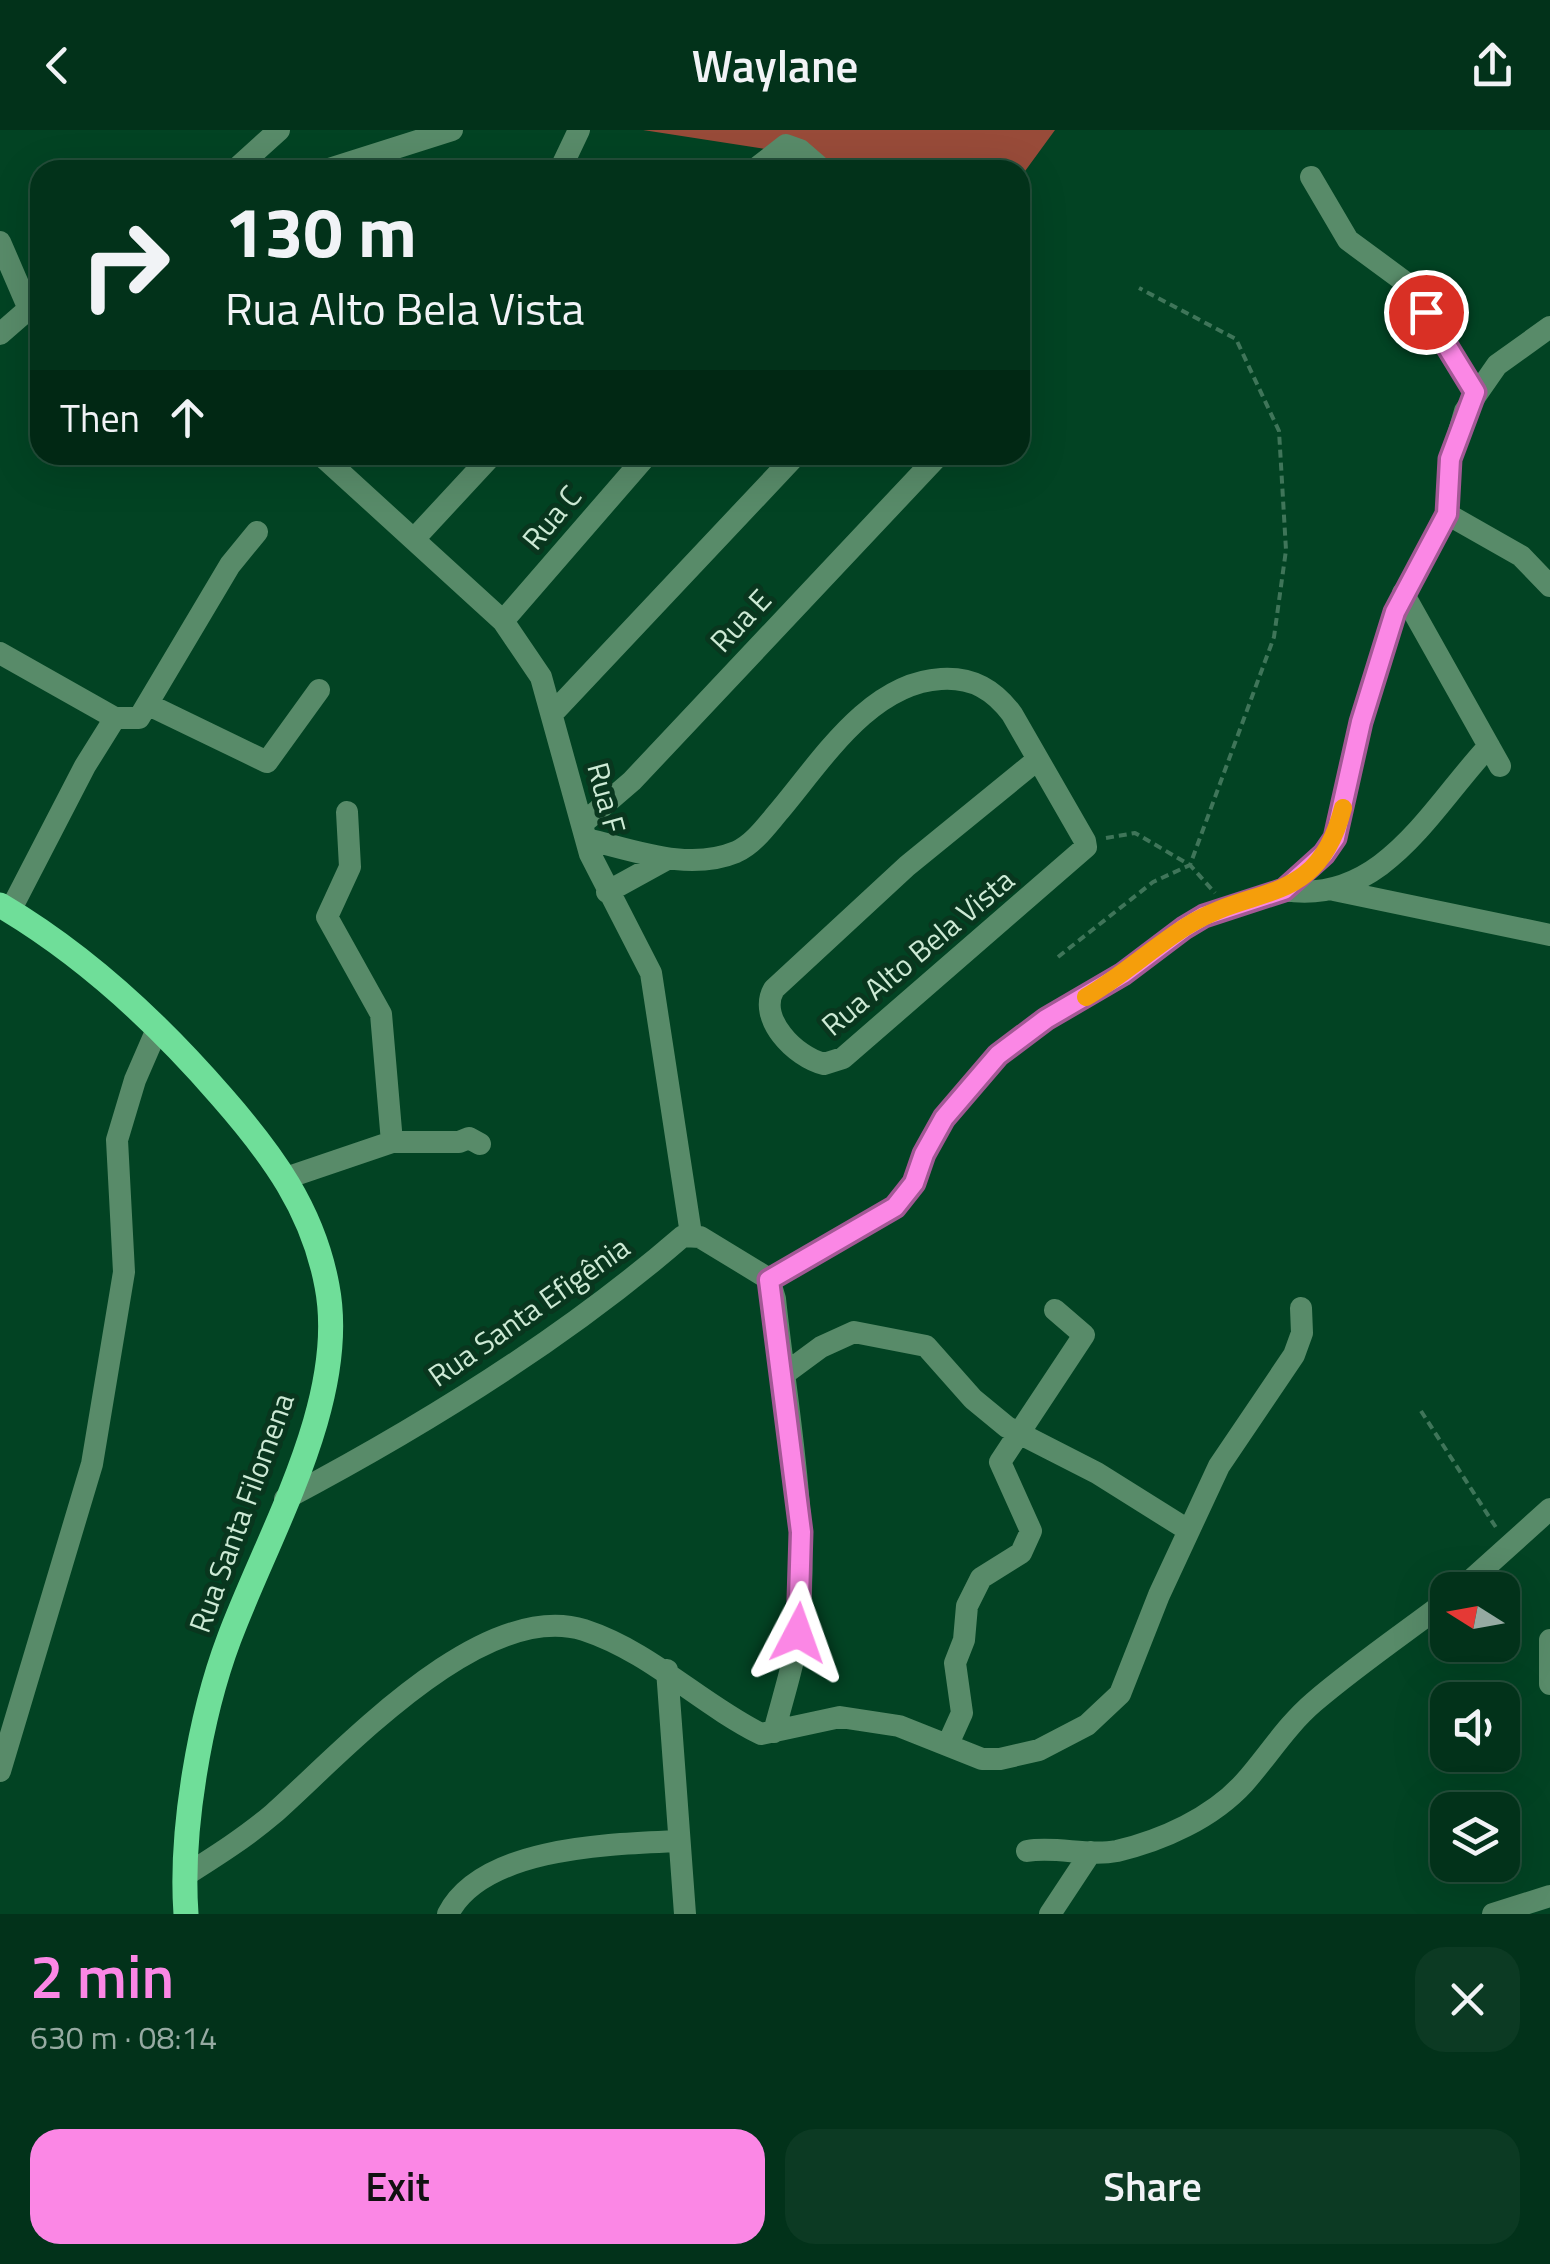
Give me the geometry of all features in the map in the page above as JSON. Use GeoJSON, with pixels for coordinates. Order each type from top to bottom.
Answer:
{"type":"FeatureCollection","features":[{"type":"Feature","properties":{"kind":"main road","name":"Rua Santa Filomena"},"geometry":{"type":"LineString","coordinates":[[5,908],[96,973],[158,1027],[266,1147],[318,1244],[328,1290],[330,1331],[318,1413],[228,1642],[210,1702],[186,1875],[186,1914]]}},
{"type":"Feature","properties":{"kind":"street"},"geometry":{"type":"LineString","coordinates":[[246,160],[278,130]]}},
{"type":"Feature","properties":{"kind":"street"},"geometry":{"type":"LineString","coordinates":[[358,160],[452,130]]}},
{"type":"Feature","properties":{"kind":"street"},"geometry":{"type":"LineString","coordinates":[[565,160],[580,130]]}},
{"type":"Feature","properties":{"kind":"street"},"geometry":{"type":"LineString","coordinates":[[767,160],[786,145],[812,160]]}},
{"type":"Feature","properties":{"kind":"street"},"geometry":{"type":"LineString","coordinates":[[1311,177],[1348,240],[1410,285],[1475,392]]}},
{"type":"Feature","properties":{"kind":"street"},"geometry":{"type":"LineString","coordinates":[[0,242],[30,296]]}},
{"type":"Feature","properties":{"kind":"street"},"geometry":{"type":"LineString","coordinates":[[0,334],[30,307]]}},
{"type":"Feature","properties":{"kind":"street"},"geometry":{"type":"LineString","coordinates":[[769,1280],[895,1207],[914,1183],[924,1154],[944,1118],[998,1055],[1046,1019],[1123,974],[1184,928],[1228,907],[1284,890],[1314,865],[1335,838],[1361,722],[1399,602],[1447,514],[1450,459],[1475,392],[1497,365],[1550,327]]}},
{"type":"Feature","properties":{"kind":"street","name":"Rua F"},"geometry":{"type":"LineString","coordinates":[[332,465],[503,621],[541,677],[584,831],[607,892],[651,973],[691,1234]]}},
{"type":"Feature","properties":{"kind":"street"},"geometry":{"type":"LineString","coordinates":[[416,538],[483,465]]}},
{"type":"Feature","properties":{"kind":"street","name":"Rua C"},"geometry":{"type":"LineString","coordinates":[[503,621],[638,465]]}},
{"type":"Feature","properties":{"kind":"street"},"geometry":{"type":"LineString","coordinates":[[552,714],[787,465]]}},
{"type":"Feature","properties":{"kind":"street","name":"Rua E"},"geometry":{"type":"LineString","coordinates":[[584,831],[930,465]]}},
{"type":"Feature","properties":{"kind":"street"},"geometry":{"type":"LineString","coordinates":[[1447,514],[1521,556],[1550,586]]}},
{"type":"Feature","properties":{"kind":"street"},"geometry":{"type":"LineString","coordinates":[[0,653],[115,718],[139,718],[230,565],[257,532]]}},
{"type":"Feature","properties":{"kind":"street"},"geometry":{"type":"LineString","coordinates":[[1284,890],[1318,894],[1334,890],[1404,850],[1495,756],[1399,602]]}},
{"type":"Feature","properties":{"kind":"street"},"geometry":{"type":"LineString","coordinates":[[584,831],[667,859],[712,858],[744,848],[862,716],[887,696],[934,679],[968,680],[998,695],[1085,841]]}},
{"type":"Feature","properties":{"kind":"street"},"geometry":{"type":"LineString","coordinates":[[149,705],[267,762],[320,690]]}},
{"type":"Feature","properties":{"kind":"street"},"geometry":{"type":"LineString","coordinates":[[5,908],[115,718]]}},
{"type":"Feature","properties":{"kind":"street","name":"Rua Alto Bela Vista"},"geometry":{"type":"LineString","coordinates":[[1037,760],[907,866],[792,969],[768,1000],[768,1016],[812,1061],[824,1064],[843,1058],[1081,856],[1085,841]]}},
{"type":"Feature","properties":{"kind":"street"},"geometry":{"type":"LineString","coordinates":[[346,812],[350,868],[327,918],[381,1014],[392,1142]]}},
{"type":"Feature","properties":{"kind":"street"},"geometry":{"type":"LineString","coordinates":[[607,892],[667,859]]}},
{"type":"Feature","properties":{"kind":"street"},"geometry":{"type":"LineString","coordinates":[[1334,890],[1550,935]]}},
{"type":"Feature","properties":{"kind":"street"},"geometry":{"type":"LineString","coordinates":[[0,1771],[92,1464],[124,1272],[118,1140],[135,1080],[158,1027]]}},
{"type":"Feature","properties":{"kind":"street"},"geometry":{"type":"LineString","coordinates":[[286,1178],[392,1142],[459,1142],[468,1138],[480,1144]]}},
{"type":"Feature","properties":{"kind":"street"},"geometry":{"type":"LineString","coordinates":[[691,1234],[769,1280]]}},
{"type":"Feature","properties":{"kind":"street","name":"Rua Santa Efigênia"},"geometry":{"type":"LineString","coordinates":[[285,1499],[419,1425],[582,1317],[683,1236],[691,1234]]}},
{"type":"Feature","properties":{"kind":"street"},"geometry":{"type":"LineString","coordinates":[[769,1280],[798,1497],[802,1579],[795,1651],[774,1732]]}},
{"type":"Feature","properties":{"kind":"street"},"geometry":{"type":"LineString","coordinates":[[186,1875],[275,1812],[380,1714],[459,1658],[528,1631],[581,1629],[667,1670],[755,1731],[774,1732],[840,1717],[899,1726],[982,1759],[1014,1757],[1065,1738],[1106,1709],[1131,1674],[1188,1530],[1219,1466],[1294,1355],[1302,1333],[1301,1308]]}},
{"type":"Feature","properties":{"kind":"street"},"geometry":{"type":"LineString","coordinates":[[948,1744],[962,1713],[955,1662],[964,1640],[966,1606],[981,1578],[1021,1552],[1031,1531],[1000,1462],[1084,1335],[1055,1310]]}},
{"type":"Feature","properties":{"kind":"street"},"geometry":{"type":"LineString","coordinates":[[783,1376],[821,1347],[854,1332],[926,1346],[973,1400],[1020,1433],[1123,1488],[1188,1530]]}},
{"type":"Feature","properties":{"kind":"street"},"geometry":{"type":"LineString","coordinates":[[1479,1572],[1550,1510]]}},
{"type":"Feature","properties":{"kind":"street"},"geometry":{"type":"LineString","coordinates":[[1026,1851],[1061,1847],[1090,1852],[1119,1850],[1158,1838],[1221,1804],[1315,1701],[1430,1614]]}},
{"type":"Feature","properties":{"kind":"street"},"geometry":{"type":"LineString","coordinates":[[1550,1640],[1550,1684]]}},
{"type":"Feature","properties":{"kind":"street"},"geometry":{"type":"LineString","coordinates":[[667,1670],[685,1914]]}},
{"type":"Feature","properties":{"kind":"street"},"geometry":{"type":"LineString","coordinates":[[448,1914],[470,1889],[538,1856],[604,1844],[678,1841]]}},
{"type":"Feature","properties":{"kind":"street"},"geometry":{"type":"LineString","coordinates":[[1050,1914],[1090,1852]]}},
{"type":"Feature","properties":{"kind":"street"},"geometry":{"type":"LineString","coordinates":[[1493,1914],[1550,1896]]}},
{"type":"Feature","properties":{"kind":"path"},"geometry":{"type":"LineString","coordinates":[[1058,957],[1153,882],[1190,865],[1274,636],[1286,550],[1279,431],[1236,339],[1138,288]]}},
{"type":"Feature","properties":{"kind":"path"},"geometry":{"type":"LineString","coordinates":[[1085,841],[1135,833],[1190,865],[1228,907]]}},
{"type":"Feature","properties":{"kind":"path"},"geometry":{"type":"LineString","coordinates":[[1422,1411],[1507,1546]]}},
{"type":"Feature","properties":{"kind":"shaded area"},"geometry":{"type":"Polygon","coordinates":[[[643,130],[1055,130],[1030,164],[1030,160],[836,160],[643,130]]]}},
{"type":"Feature","properties":{"kind":"slow traffic"},"geometry":{"type":"LineString","coordinates":[[1086,997],[1204,916],[1284,890],[1295,882],[1335,838],[1343,808]]}},
{"type":"Feature","properties":{"kind":"route"},"geometry":{"type":"LineString","coordinates":[[798,1633],[801,1532],[775,1299],[769,1280],[895,1207],[914,1183],[930,1140],[944,1118],[998,1055],[1204,916],[1284,890],[1314,865],[1335,838],[1361,722],[1395,612],[1442,528],[1447,514],[1450,459],[1475,392],[1426,312]]}}]}
